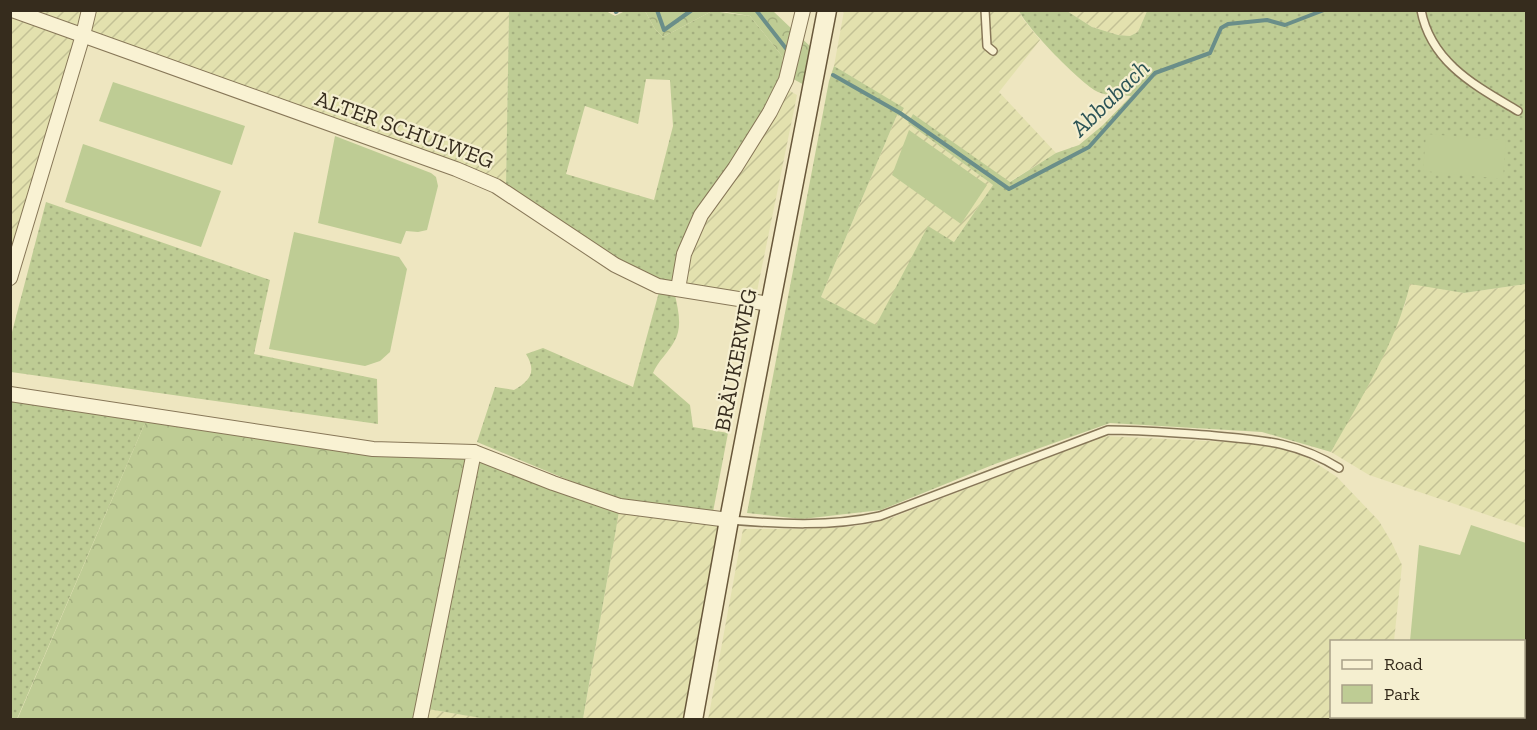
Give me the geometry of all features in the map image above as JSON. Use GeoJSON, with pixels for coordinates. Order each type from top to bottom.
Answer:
{"type":"FeatureCollection","features":[{"type":"Feature","properties":{"kind":"main road","name":"BRÄUKERWEG"},"geometry":{"type":"LineString","coordinates":[[693,720],[826,10]]}},
{"type":"Feature","properties":{"kind":"street","name":"ALTER SCHULWEG"},"geometry":{"type":"LineString","coordinates":[[12,10],[456,169],[496,186],[615,265],[658,286],[770,304]]}},
{"type":"Feature","properties":{"kind":"street"},"geometry":{"type":"LineString","coordinates":[[10,278],[89,10]]}},
{"type":"Feature","properties":{"kind":"street"},"geometry":{"type":"LineString","coordinates":[[678,289],[684,254],[701,215],[735,168],[770,112],[786,80],[803,10]]}},
{"type":"Feature","properties":{"kind":"street"},"geometry":{"type":"LineString","coordinates":[[10,394],[373,449],[474,453],[620,506],[729,520]]}},
{"type":"Feature","properties":{"kind":"street"},"geometry":{"type":"LineString","coordinates":[[420,720],[474,453]]}},
{"type":"Feature","properties":{"kind":"lane"},"geometry":{"type":"LineString","coordinates":[[985,10],[987,46],[993,51]]}},
{"type":"Feature","properties":{"kind":"lane"},"geometry":{"type":"LineString","coordinates":[[1421,10],[1426,29],[1449,65],[1479,88],[1518,111]]}},
{"type":"Feature","properties":{"kind":"lane"},"geometry":{"type":"LineString","coordinates":[[729,520],[772,523],[855,522],[880,516],[1108,430],[1148,430],[1283,443],[1319,455],[1339,468]]}},
{"type":"Feature","properties":{"kind":"shaded area"},"geometry":{"type":"Polygon","coordinates":[[[11,11],[509,11],[506,185],[80,30],[11,260],[11,11]]]}},
{"type":"Feature","properties":{"kind":"shaded area"},"geometry":{"type":"Polygon","coordinates":[[[844,11],[1019,11],[1040,40],[999,92],[1056,153],[1009,182],[913,114],[908,123],[993,185],[954,242],[928,227],[876,326],[821,297],[897,115],[899,116],[903,108],[834,66],[844,11]]]}},
{"type":"Feature","properties":{"kind":"shaded area"},"geometry":{"type":"Polygon","coordinates":[[[1067,11],[1147,11],[1138,32],[1130,36],[1092,27],[1067,11]]]}},
{"type":"Feature","properties":{"kind":"shaded area"},"geometry":{"type":"Polygon","coordinates":[[[783,87],[797,95],[755,301],[678,289],[684,254],[783,87]]]}},
{"type":"Feature","properties":{"kind":"shaded area"},"geometry":{"type":"Polygon","coordinates":[[[1410,283],[1464,293],[1526,284],[1526,528],[1369,475],[1331,452],[1372,377],[1405,305],[1410,283]]]}},
{"type":"Feature","properties":{"kind":"shaded area"},"geometry":{"type":"Polygon","coordinates":[[[1103,436],[1249,443],[1282,449],[1308,458],[1337,477],[1379,521],[1402,565],[1394,640],[1330,640],[1330,718],[1477,719],[708,720],[743,529],[849,527],[891,518],[1103,436]]]}},
{"type":"Feature","properties":{"kind":"shaded area"},"geometry":{"type":"Polygon","coordinates":[[[620,506],[729,520],[686,719],[583,720],[620,506]]]}},
{"type":"Feature","properties":{"kind":"shaded area"},"geometry":{"type":"Polygon","coordinates":[[[422,708],[486,719],[420,720],[422,708]]]}},
{"type":"Feature","properties":{"kind":"green space"},"geometry":{"type":"Polygon","coordinates":[[[509,11],[606,11],[615,16],[625,11],[645,11],[655,29],[663,37],[712,11],[750,16],[782,56],[783,80],[730,168],[674,285],[616,262],[506,185],[509,11]],[[646,79],[638,124],[585,106],[566,174],[654,200],[673,126],[670,80],[646,79]]]}},
{"type":"Feature","properties":{"kind":"green space"},"geometry":{"type":"Polygon","coordinates":[[[645,11],[712,11],[663,37],[655,29],[645,11]]]}},
{"type":"Feature","properties":{"kind":"green space"},"geometry":{"type":"Polygon","coordinates":[[[720,11],[773,11],[814,50],[808,87],[784,74],[782,56],[750,16],[720,11]]]}},
{"type":"Feature","properties":{"kind":"green space"},"geometry":{"type":"Polygon","coordinates":[[[1019,11],[1067,11],[1092,27],[1130,36],[1138,32],[1147,11],[1526,11],[1526,284],[1464,293],[1410,284],[1397,326],[1387,348],[1331,452],[1262,432],[1110,423],[995,464],[881,510],[802,519],[747,513],[829,81],[834,66],[904,108],[899,116],[897,115],[821,297],[876,325],[928,226],[954,242],[993,185],[908,123],[913,114],[1010,182],[1056,153],[1079,145],[1103,125],[1131,96],[1106,95],[1090,87],[1043,42],[1019,11]]]}},
{"type":"Feature","properties":{"kind":"green space"},"geometry":{"type":"Polygon","coordinates":[[[113,82],[245,126],[232,165],[99,121],[113,82]]]}},
{"type":"Feature","properties":{"kind":"green space"},"geometry":{"type":"Polygon","coordinates":[[[909,130],[987,185],[961,224],[892,175],[909,130]]]}},
{"type":"Feature","properties":{"kind":"green space"},"geometry":{"type":"Polygon","coordinates":[[[1426,134],[1506,140],[1503,179],[1423,171],[1426,134]]]}},
{"type":"Feature","properties":{"kind":"green space"},"geometry":{"type":"Polygon","coordinates":[[[335,136],[431,173],[436,177],[438,186],[427,230],[406,231],[401,244],[318,223],[335,136]]]}},
{"type":"Feature","properties":{"kind":"green space"},"geometry":{"type":"Polygon","coordinates":[[[83,144],[221,191],[201,247],[65,202],[83,144]]]}},
{"type":"Feature","properties":{"kind":"green space"},"geometry":{"type":"Polygon","coordinates":[[[46,202],[270,280],[254,354],[377,379],[378,424],[11,372],[11,336],[46,202]]]}},
{"type":"Feature","properties":{"kind":"green space"},"geometry":{"type":"Polygon","coordinates":[[[294,232],[399,257],[407,269],[390,352],[380,361],[365,366],[269,349],[294,232]]]}},
{"type":"Feature","properties":{"kind":"green space"},"geometry":{"type":"Polygon","coordinates":[[[659,292],[675,295],[679,324],[674,342],[653,373],[690,405],[693,427],[728,433],[713,512],[609,497],[477,442],[495,387],[514,390],[524,383],[531,371],[526,354],[543,348],[633,387],[659,292]]]}},
{"type":"Feature","properties":{"kind":"green space"},"geometry":{"type":"Polygon","coordinates":[[[11,399],[148,416],[17,719],[11,720],[11,399]]]}},
{"type":"Feature","properties":{"kind":"green space"},"geometry":{"type":"Polygon","coordinates":[[[148,416],[373,449],[474,452],[420,719],[17,720],[148,416]]]}},
{"type":"Feature","properties":{"kind":"green space"},"geometry":{"type":"Polygon","coordinates":[[[474,452],[620,506],[583,719],[486,719],[422,708],[474,452]]]}},
{"type":"Feature","properties":{"kind":"green space"},"geometry":{"type":"Polygon","coordinates":[[[1471,525],[1526,543],[1526,719],[1477,720],[1471,718],[1525,718],[1525,640],[1410,640],[1419,545],[1460,555],[1471,525]]]}},
{"type":"Feature","properties":{"kind":"waterway","name":"Abbabach"},"geometry":{"type":"LineString","coordinates":[[615,10],[616,12],[618,10]]}},
{"type":"Feature","properties":{"kind":"waterway","name":"Abbabach"},"geometry":{"type":"LineString","coordinates":[[657,10],[664,30],[692,10]]}},
{"type":"Feature","properties":{"kind":"waterway","name":"Abbabach"},"geometry":{"type":"LineString","coordinates":[[756,10],[788,51]]}},
{"type":"Feature","properties":{"kind":"waterway","name":"Abbabach"},"geometry":{"type":"LineString","coordinates":[[833,75],[900,113],[1009,189],[1089,147],[1155,73],[1210,53],[1221,28],[1228,24],[1267,20],[1285,25],[1324,10]]}}]}
